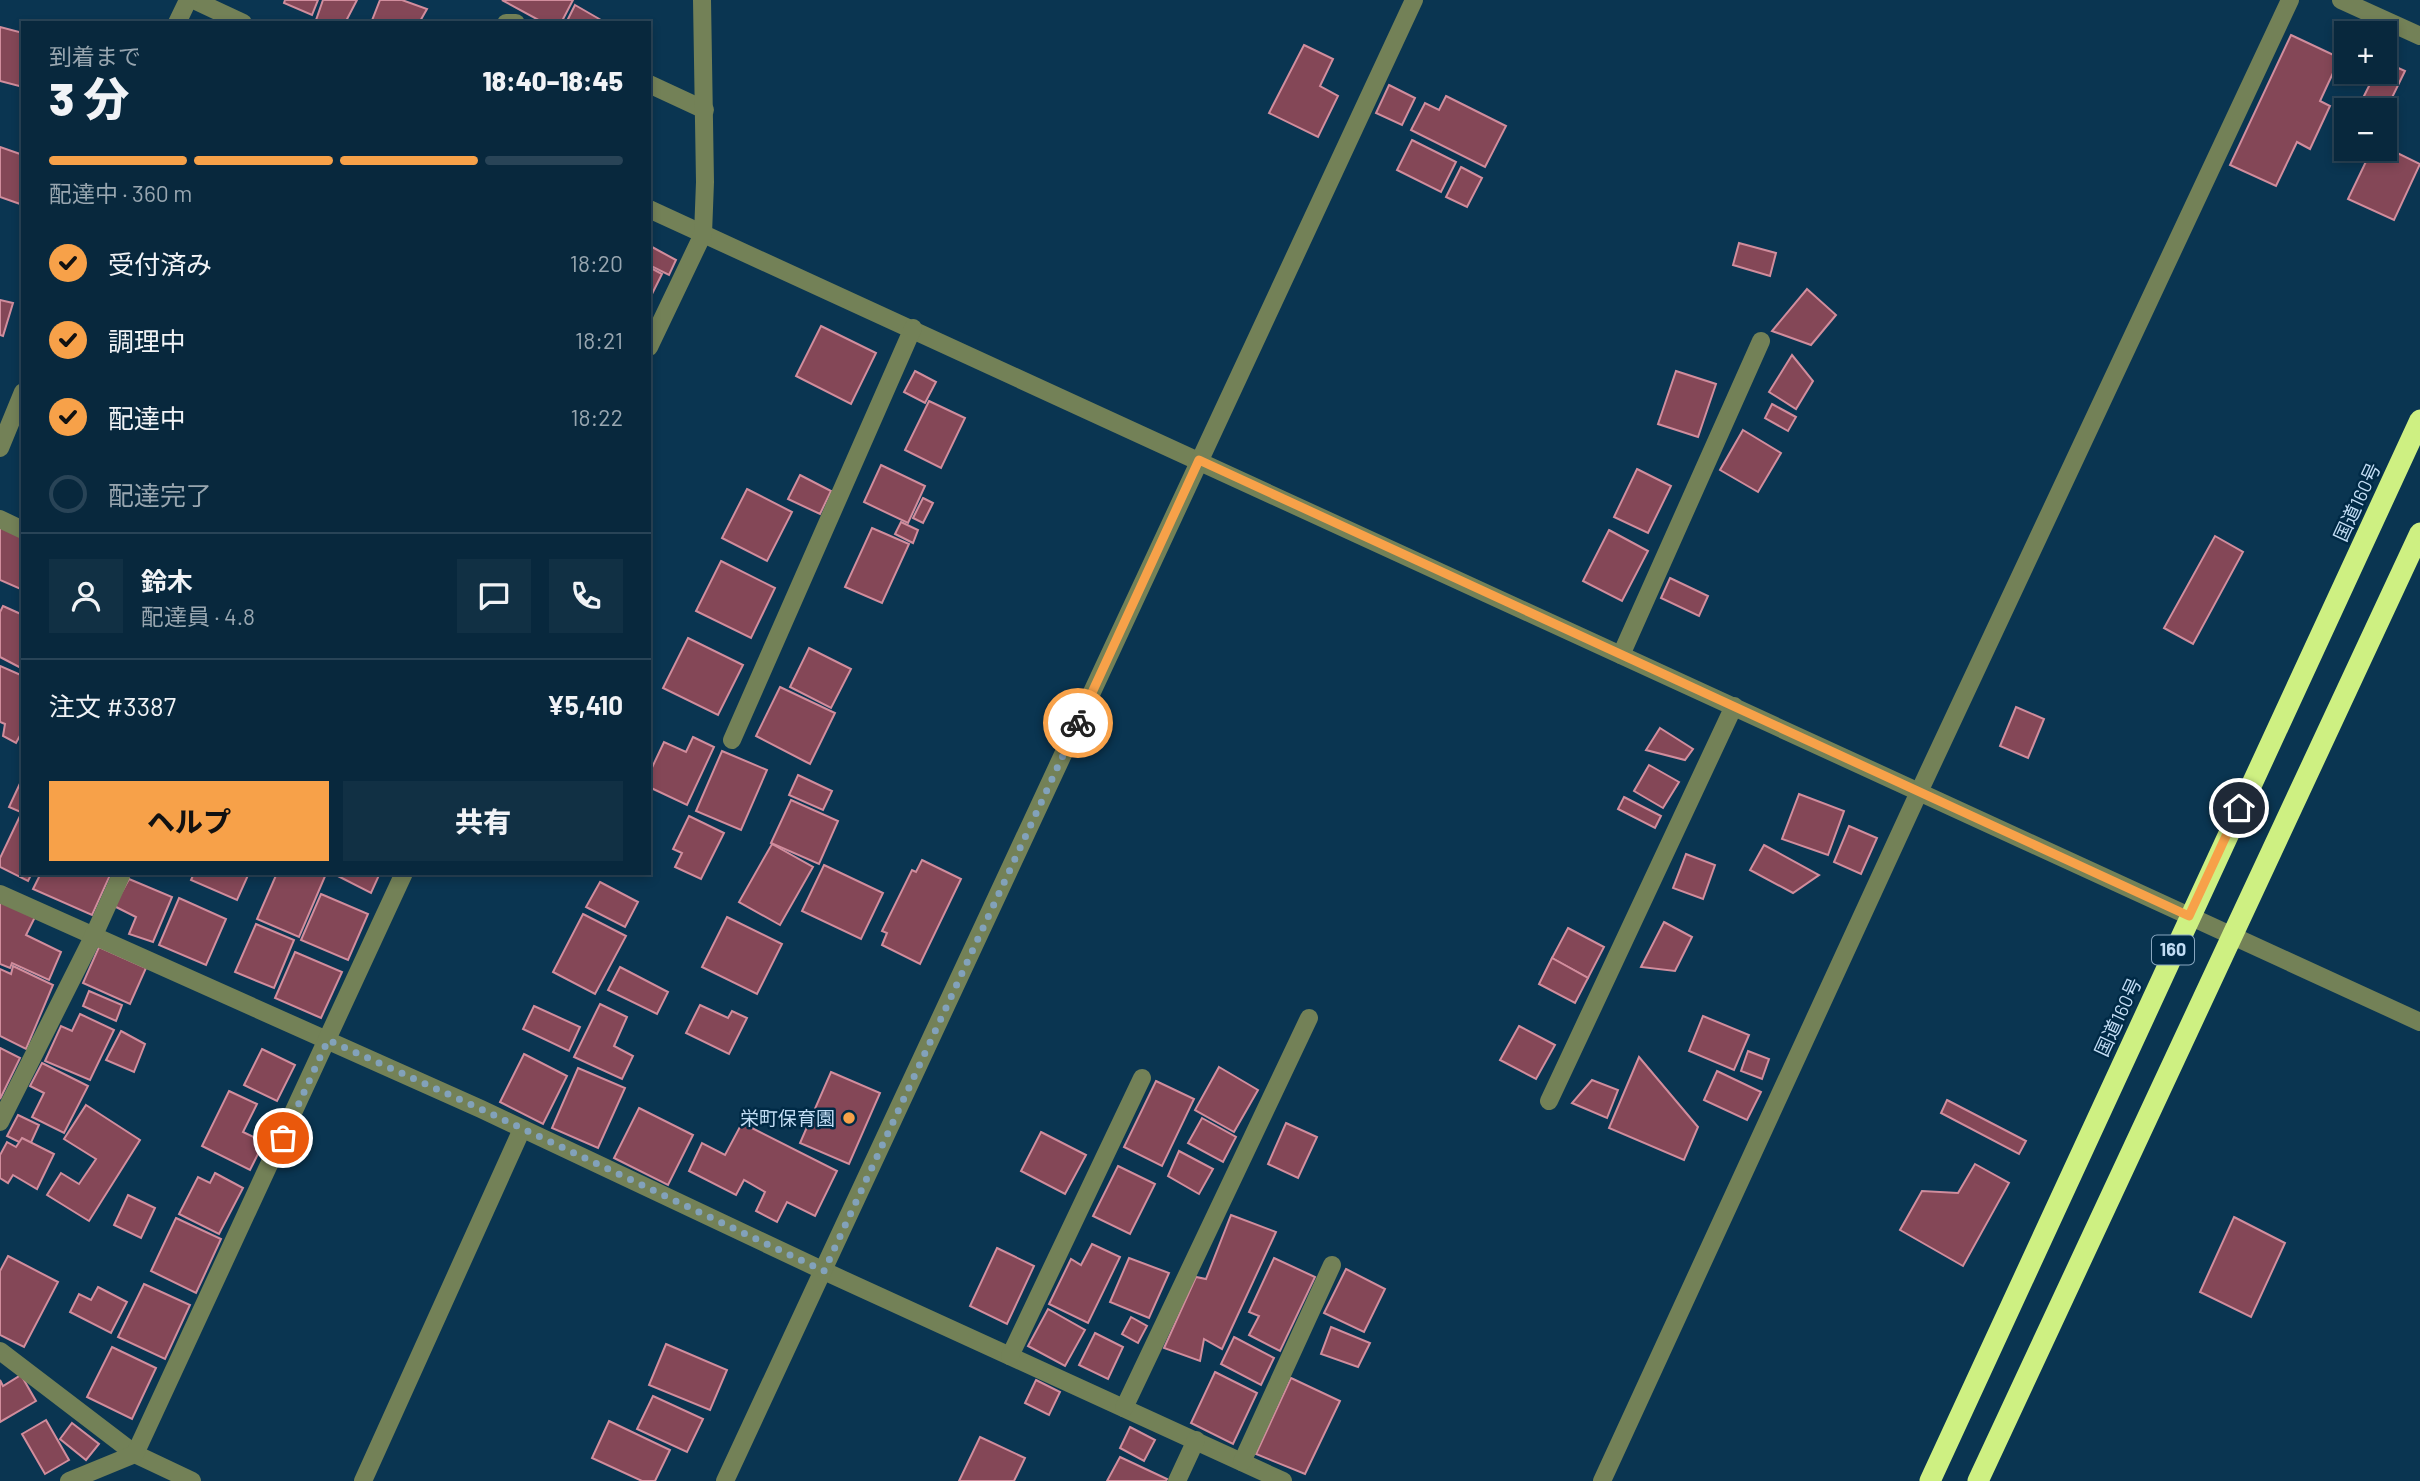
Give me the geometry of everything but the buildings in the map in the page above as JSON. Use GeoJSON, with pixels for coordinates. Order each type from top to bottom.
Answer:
{"type":"FeatureCollection","features":[{"type":"Feature","properties":{"kind":"highway","name":"国道160号"},"geometry":{"type":"LineString","coordinates":[[1930,1481],[2420,420]]}},
{"type":"Feature","properties":{"kind":"highway","name":"160"},"geometry":{"type":"LineString","coordinates":[[1978,1481],[2420,533]]}},
{"type":"Feature","properties":{"kind":"street"},"geometry":{"type":"LineString","coordinates":[[178,21],[188,0]]}},
{"type":"Feature","properties":{"kind":"street"},"geometry":{"type":"LineString","coordinates":[[194,0],[239,21]]}},
{"type":"Feature","properties":{"kind":"street"},"geometry":{"type":"LineString","coordinates":[[651,343],[703,234],[705,110],[702,0]]}},
{"type":"Feature","properties":{"kind":"street"},"geometry":{"type":"LineString","coordinates":[[725,1481],[1414,0]]}},
{"type":"Feature","properties":{"kind":"street"},"geometry":{"type":"LineString","coordinates":[[1602,1481],[1919,792],[2290,0]]}},
{"type":"Feature","properties":{"kind":"street"},"geometry":{"type":"LineString","coordinates":[[2342,0],[2420,36]]}},
{"type":"Feature","properties":{"kind":"street"},"geometry":{"type":"LineString","coordinates":[[651,85],[705,110]]}},
{"type":"Feature","properties":{"kind":"street"},"geometry":{"type":"LineString","coordinates":[[651,210],[2420,1022]]}},
{"type":"Feature","properties":{"kind":"street"},"geometry":{"type":"LineString","coordinates":[[732,740],[913,328]]}},
{"type":"Feature","properties":{"kind":"street"},"geometry":{"type":"LineString","coordinates":[[1622,655],[1761,341]]}},
{"type":"Feature","properties":{"kind":"street"},"geometry":{"type":"LineString","coordinates":[[0,398],[20,398],[0,448]]}},
{"type":"Feature","properties":{"kind":"street"},"geometry":{"type":"LineString","coordinates":[[0,519],[21,529]]}},
{"type":"Feature","properties":{"kind":"street"},"geometry":{"type":"LineString","coordinates":[[1549,1101],[1734,706]]}},
{"type":"Feature","properties":{"kind":"street"},"geometry":{"type":"LineString","coordinates":[[0,1122],[121,875]]}},
{"type":"Feature","properties":{"kind":"street"},"geometry":{"type":"LineString","coordinates":[[69,1481],[135,1454],[403,875]]}},
{"type":"Feature","properties":{"kind":"street"},"geometry":{"type":"LineString","coordinates":[[0,894],[328,1040],[1283,1481]]}},
{"type":"Feature","properties":{"kind":"street"},"geometry":{"type":"LineString","coordinates":[[1124,1408],[1308,1018]]}},
{"type":"Feature","properties":{"kind":"street"},"geometry":{"type":"LineString","coordinates":[[1010,1356],[1142,1078]]}},
{"type":"Feature","properties":{"kind":"street"},"geometry":{"type":"LineString","coordinates":[[363,1481],[522,1129]]}},
{"type":"Feature","properties":{"kind":"street"},"geometry":{"type":"LineString","coordinates":[[1242,1462],[1332,1265]]}},
{"type":"Feature","properties":{"kind":"street"},"geometry":{"type":"LineString","coordinates":[[0,1351],[135,1454],[192,1481]]}},
{"type":"Feature","properties":{"kind":"street"},"geometry":{"type":"LineString","coordinates":[[1177,1481],[1196,1440]]}},
{"type":"Feature","properties":{"kind":"way so far"},"geometry":{"type":"LineString","coordinates":[[283,1138],[328,1040],[824,1271],[1078,723]]}},
{"type":"Feature","properties":{"kind":"place","name":"栄町保育園"},"geometry":{"type":"Point","coordinates":[849,1118]}},
{"type":"Feature","properties":{"kind":"route"},"geometry":{"type":"LineString","coordinates":[[1078,723],[1199,460],[2189,916],[2239,808]]}}]}
